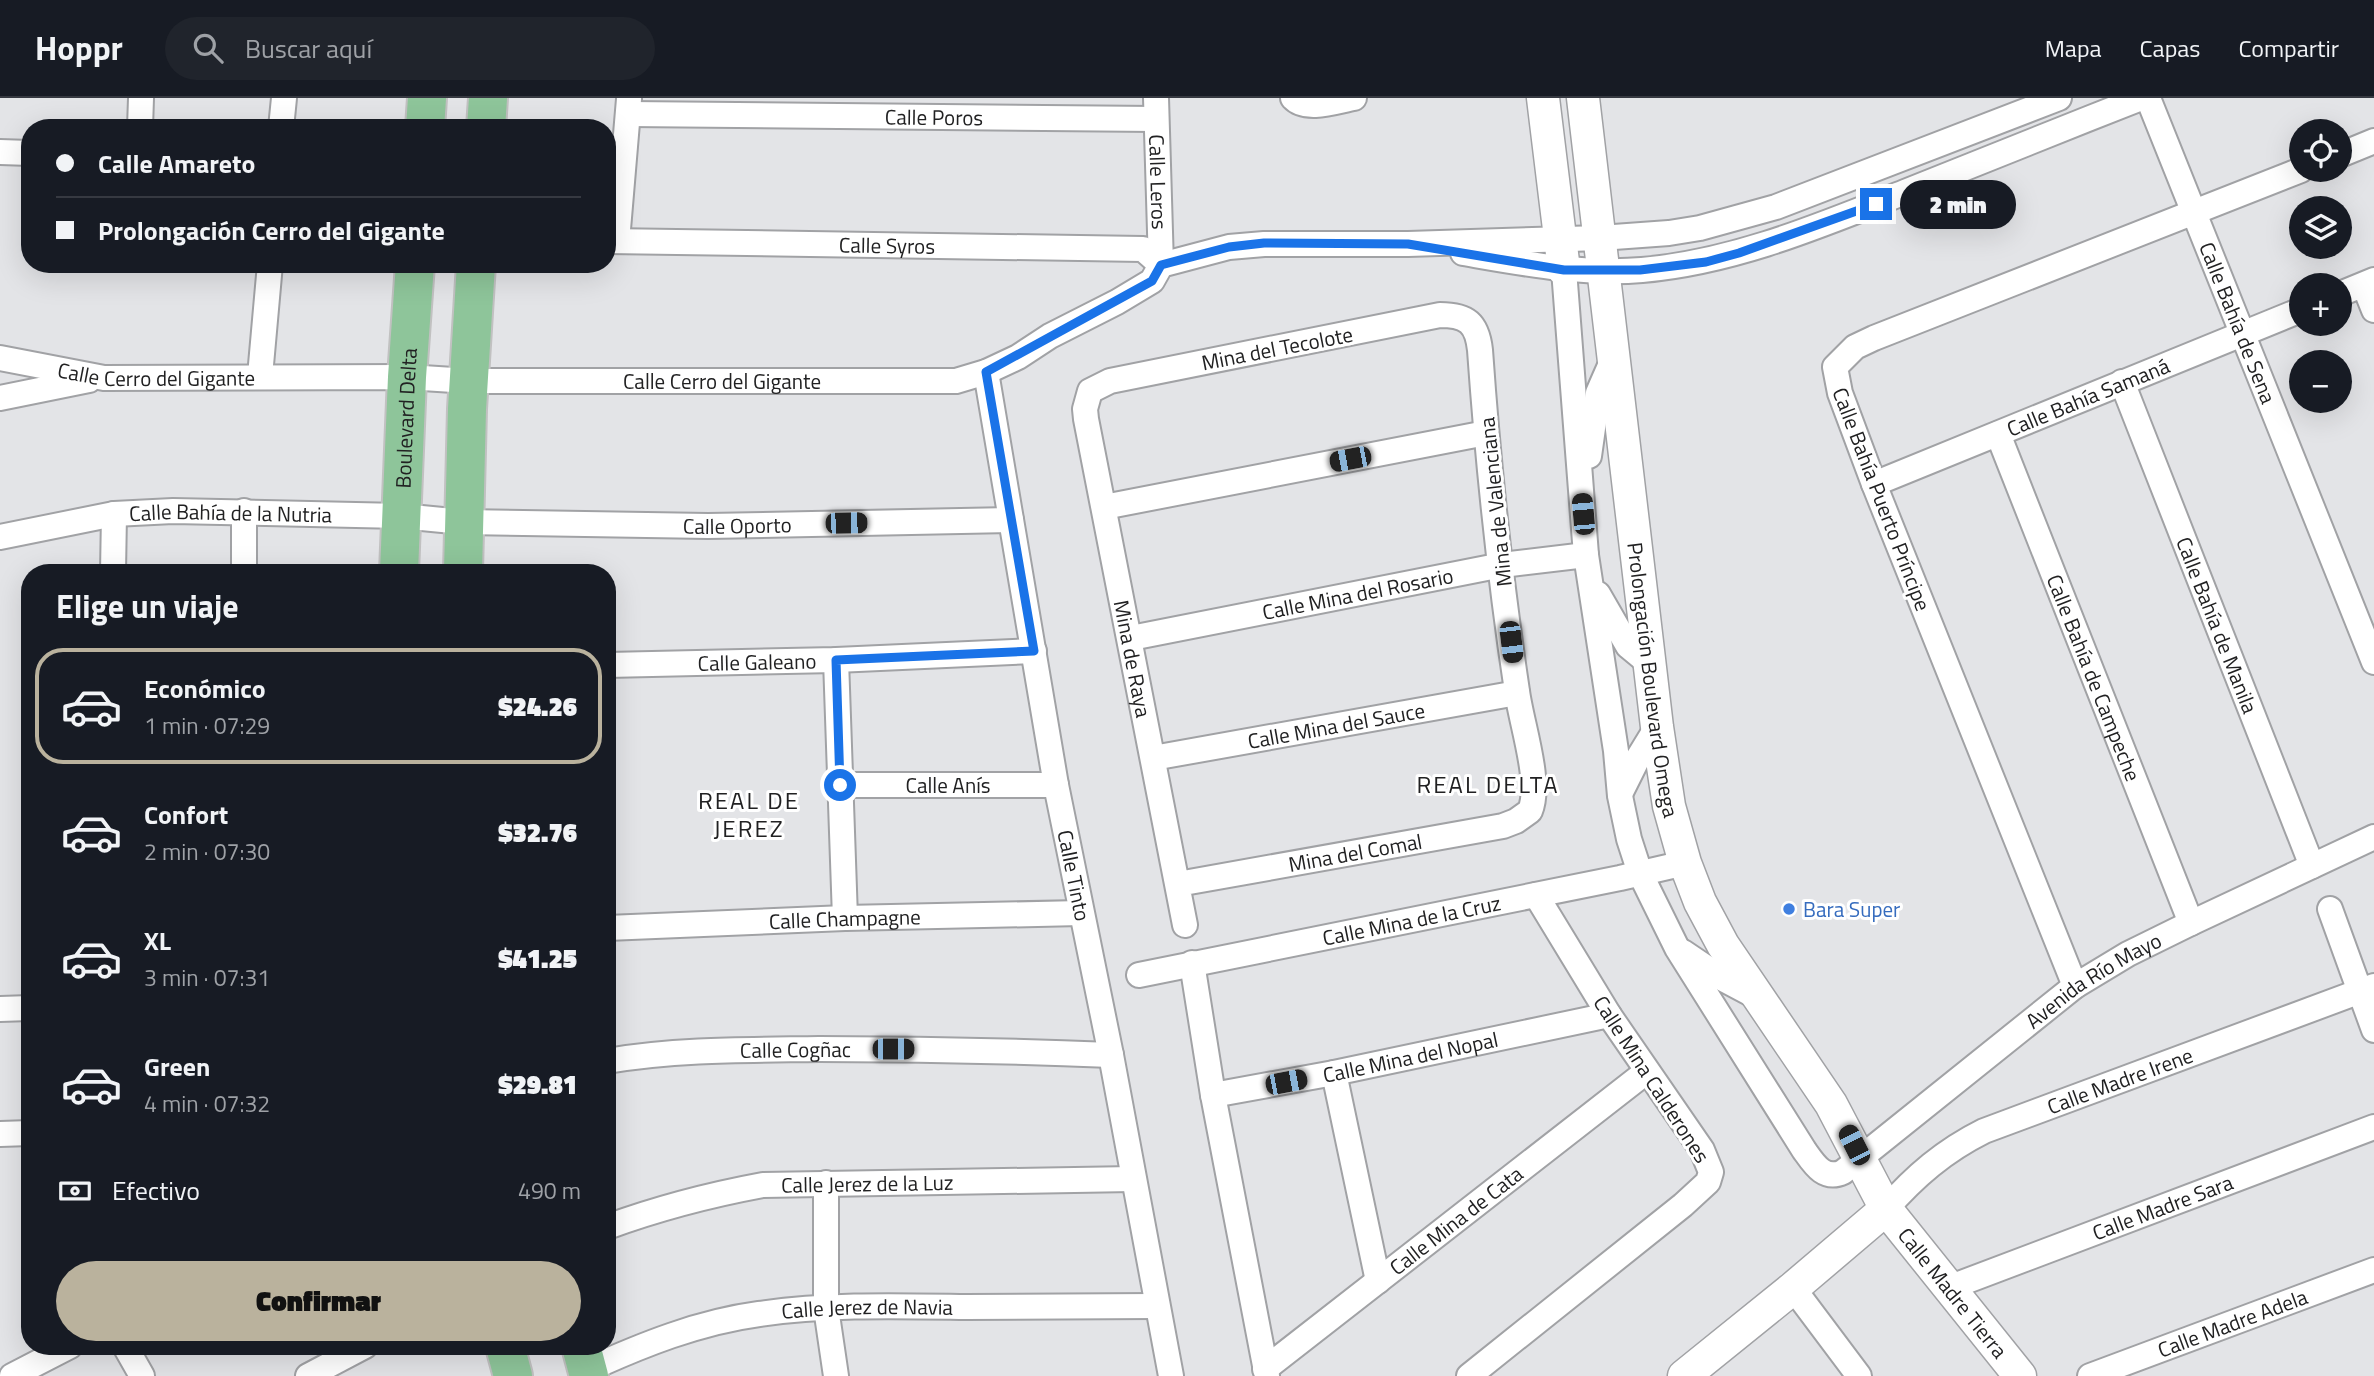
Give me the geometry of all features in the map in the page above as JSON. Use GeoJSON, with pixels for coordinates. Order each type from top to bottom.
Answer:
{"type":"FeatureCollection","features":[{"type":"Feature","properties":{"kind":"main road"},"geometry":{"type":"LineString","coordinates":[[426,119],[427,98]]}},
{"type":"Feature","properties":{"kind":"main road"},"geometry":{"type":"LineString","coordinates":[[487,119],[488,98]]}},
{"type":"Feature","properties":{"kind":"main road","name":"Boulevard Delta"},"geometry":{"type":"LineString","coordinates":[[399,564],[414,273]]}},
{"type":"Feature","properties":{"kind":"main road"},"geometry":{"type":"LineString","coordinates":[[463,564],[475,273]]}},
{"type":"Feature","properties":{"kind":"main road"},"geometry":{"type":"LineString","coordinates":[[507,1355],[513,1376]]}},
{"type":"Feature","properties":{"kind":"street"},"geometry":{"type":"LineString","coordinates":[[140,119],[141,98]]}},
{"type":"Feature","properties":{"kind":"street"},"geometry":{"type":"LineString","coordinates":[[282,119],[284,98]]}},
{"type":"Feature","properties":{"kind":"street"},"geometry":{"type":"LineString","coordinates":[[1293,98],[1296,102],[1308,105],[1354,98]]}},
{"type":"Feature","properties":{"kind":"street"},"geometry":{"type":"LineString","coordinates":[[1543,98],[1564,270],[1588,567],[1616,751],[1620,796],[1629,839],[1640,873],[1677,948],[1711,1006],[1810,1158],[1822,1172],[1829,1175],[1852,1165]]}},
{"type":"Feature","properties":{"kind":"street","name":"Prolongación Boulevard Omega"},"geometry":{"type":"LineString","coordinates":[[1583,98],[1657,727],[1669,806],[1685,863],[1700,902],[1717,934],[1755,996],[1831,1104],[1852,1165],[1886,1209]]}},
{"type":"Feature","properties":{"kind":"street"},"geometry":{"type":"LineString","coordinates":[[1161,265],[1229,247],[1264,243],[1408,244],[1600,238],[1700,228],[1776,207],[2059,98]]}},
{"type":"Feature","properties":{"kind":"street"},"geometry":{"type":"LineString","coordinates":[[1408,244],[1564,270],[1640,270],[1706,262],[1777,241],[2141,98]]}},
{"type":"Feature","properties":{"kind":"street","name":"Calle Bahía de Sena"},"geometry":{"type":"LineString","coordinates":[[2148,98],[2374,662]]}},
{"type":"Feature","properties":{"kind":"street"},"geometry":{"type":"LineString","coordinates":[[616,207],[628,106]]}},
{"type":"Feature","properties":{"kind":"street","name":"Calle Poros"},"geometry":{"type":"LineString","coordinates":[[628,106],[1156,108]]}},
{"type":"Feature","properties":{"kind":"street","name":"Calle Leros"},"geometry":{"type":"LineString","coordinates":[[1156,108],[1161,265]]}},
{"type":"Feature","properties":{"kind":"street"},"geometry":{"type":"LineString","coordinates":[[2352,150],[2374,141]]}},
{"type":"Feature","properties":{"kind":"street"},"geometry":{"type":"LineString","coordinates":[[0,152],[21,153]]}},
{"type":"Feature","properties":{"kind":"street","name":"Calle Bahía Puerto Príncipe"},"geometry":{"type":"LineString","coordinates":[[2075,986],[1874,484],[1836,379],[1835,366],[1855,347],[1874,338],[2289,175]]}},
{"type":"Feature","properties":{"kind":"street","name":"Calle Syros"},"geometry":{"type":"LineString","coordinates":[[616,241],[1143,250],[1161,265]]}},
{"type":"Feature","properties":{"kind":"street","name":"Calle Cerro del Gigante"},"geometry":{"type":"LineString","coordinates":[[0,358],[104,378],[260,376],[407,377],[469,381],[956,381],[986,372],[1152,281],[1161,265]]}},
{"type":"Feature","properties":{"kind":"street"},"geometry":{"type":"LineString","coordinates":[[260,376],[269,273]]}},
{"type":"Feature","properties":{"kind":"street"},"geometry":{"type":"LineString","coordinates":[[2352,290],[2369,283],[2374,310]]}},
{"type":"Feature","properties":{"kind":"street","name":"Mina del Tecolote"},"geometry":{"type":"LineString","coordinates":[[1090,391],[1110,381],[1433,316],[1455,315],[1466,319]]}},
{"type":"Feature","properties":{"kind":"street","name":"Calle Bahía Samaná"},"geometry":{"type":"LineString","coordinates":[[1874,484],[2289,315]]}},
{"type":"Feature","properties":{"kind":"street","name":"Mina de Valenciana"},"geometry":{"type":"LineString","coordinates":[[1466,319],[1479,338],[1486,433],[1517,692],[1535,790],[1530,811]]}},
{"type":"Feature","properties":{"kind":"street"},"geometry":{"type":"LineString","coordinates":[[1581,494],[1598,393],[1613,359]]}},
{"type":"Feature","properties":{"kind":"street","name":"Calle Tinto"},"geometry":{"type":"LineString","coordinates":[[986,372],[1056,785],[1111,1055],[1171,1376]]}},
{"type":"Feature","properties":{"kind":"street"},"geometry":{"type":"LineString","coordinates":[[0,398],[66,383],[104,378]]}},
{"type":"Feature","properties":{"kind":"street","name":"Calle Bahía de Manila"},"geometry":{"type":"LineString","coordinates":[[2122,383],[2312,866]]}},
{"type":"Feature","properties":{"kind":"street","name":"Mina de Raya"},"geometry":{"type":"LineString","coordinates":[[1090,391],[1085,409],[1185,925]]}},
{"type":"Feature","properties":{"kind":"street"},"geometry":{"type":"LineString","coordinates":[[1104,507],[1486,433]]}},
{"type":"Feature","properties":{"kind":"street","name":"Calle Bahía de Campeche"},"geometry":{"type":"LineString","coordinates":[[1998,434],[2191,923]]}},
{"type":"Feature","properties":{"kind":"street","name":"Calle Bahía de la Nutria"},"geometry":{"type":"LineString","coordinates":[[0,537],[114,514],[173,511],[401,516],[463,522]]}},
{"type":"Feature","properties":{"kind":"street"},"geometry":{"type":"LineString","coordinates":[[244,511],[244,564]]}},
{"type":"Feature","properties":{"kind":"street"},"geometry":{"type":"LineString","coordinates":[[113,564],[114,514]]}},
{"type":"Feature","properties":{"kind":"street","name":"Calle Oporto"},"geometry":{"type":"LineString","coordinates":[[463,522],[708,526],[1011,520]]}},
{"type":"Feature","properties":{"kind":"street","name":"Calle Mina del Rosario"},"geometry":{"type":"LineString","coordinates":[[1131,638],[1502,565],[1588,567]]}},
{"type":"Feature","properties":{"kind":"street"},"geometry":{"type":"LineString","coordinates":[[1588,567],[1628,646],[1651,665]]}},
{"type":"Feature","properties":{"kind":"street","name":"Calle Galeano"},"geometry":{"type":"LineString","coordinates":[[616,664],[836,660],[1034,651]]}},
{"type":"Feature","properties":{"kind":"street"},"geometry":{"type":"LineString","coordinates":[[836,660],[845,918]]}},
{"type":"Feature","properties":{"kind":"street","name":"Calle Mina del Sauce"},"geometry":{"type":"LineString","coordinates":[[1153,758],[1517,692]]}},
{"type":"Feature","properties":{"kind":"street"},"geometry":{"type":"LineString","coordinates":[[1620,796],[1637,758],[1657,727]]}},
{"type":"Feature","properties":{"kind":"street","name":"Calle Anís"},"geometry":{"type":"LineString","coordinates":[[840,785],[1056,785]]}},
{"type":"Feature","properties":{"kind":"street","name":"Mina del Comal"},"geometry":{"type":"LineString","coordinates":[[1178,884],[1503,826],[1530,811]]}},
{"type":"Feature","properties":{"kind":"street","name":"Avenida Río Mayo"},"geometry":{"type":"LineString","coordinates":[[1852,1165],[2075,986],[2128,954],[2374,837]]}},
{"type":"Feature","properties":{"kind":"street","name":"Calle Mina de la Cruz"},"geometry":{"type":"LineString","coordinates":[[1139,975],[1685,863]]}},
{"type":"Feature","properties":{"kind":"street","name":"Calle Mina Calderones"},"geometry":{"type":"LineString","coordinates":[[1469,1376],[1683,1205],[1708,1182],[1711,1172],[1702,1150],[1646,1072],[1536,895]]}},
{"type":"Feature","properties":{"kind":"street"},"geometry":{"type":"LineString","coordinates":[[2330,909],[2367,988],[2374,1030]]}},
{"type":"Feature","properties":{"kind":"street","name":"Calle Champagne"},"geometry":{"type":"LineString","coordinates":[[616,928],[845,918],[1081,913]]}},
{"type":"Feature","properties":{"kind":"street"},"geometry":{"type":"LineString","coordinates":[[1677,948],[1755,996]]}},
{"type":"Feature","properties":{"kind":"street"},"geometry":{"type":"LineString","coordinates":[[1192,963],[1213,1095],[1266,1372]]}},
{"type":"Feature","properties":{"kind":"street","name":"Calle Madre Irene"},"geometry":{"type":"LineString","coordinates":[[1886,1209],[1930,1163],[1957,1144],[1984,1131],[2367,988]]}},
{"type":"Feature","properties":{"kind":"street"},"geometry":{"type":"LineString","coordinates":[[0,1009],[21,1008]]}},
{"type":"Feature","properties":{"kind":"street","name":"Calle Mina del Nopal"},"geometry":{"type":"LineString","coordinates":[[1213,1095],[1334,1073],[1609,1015]]}},
{"type":"Feature","properties":{"kind":"street","name":"Calle Cogñac"},"geometry":{"type":"LineString","coordinates":[[616,1060],[652,1054],[735,1050],[919,1049],[1111,1055]]}},
{"type":"Feature","properties":{"kind":"street","name":"Calle Mina de Cata"},"geometry":{"type":"LineString","coordinates":[[1266,1372],[1646,1072]]}},
{"type":"Feature","properties":{"kind":"street"},"geometry":{"type":"LineString","coordinates":[[1334,1073],[1378,1281]]}},
{"type":"Feature","properties":{"kind":"street","name":"Calle Madre Sara"},"geometry":{"type":"LineString","coordinates":[[1951,1287],[2374,1127]]}},
{"type":"Feature","properties":{"kind":"street"},"geometry":{"type":"LineString","coordinates":[[0,1134],[21,1133]]}},
{"type":"Feature","properties":{"kind":"street","name":"Calle Jerez de la Luz"},"geometry":{"type":"LineString","coordinates":[[616,1224],[709,1195],[763,1185],[1133,1179]]}},
{"type":"Feature","properties":{"kind":"street"},"geometry":{"type":"LineString","coordinates":[[826,1183],[826,1308],[836,1376]]}},
{"type":"Feature","properties":{"kind":"street"},"geometry":{"type":"LineString","coordinates":[[1693,1373],[1886,1209]]}},
{"type":"Feature","properties":{"kind":"street","name":"Calle Madre Tierra"},"geometry":{"type":"LineString","coordinates":[[1886,1209],[2020,1376]]}},
{"type":"Feature","properties":{"kind":"street","name":"Calle Madre Adela"},"geometry":{"type":"LineString","coordinates":[[2090,1376],[2374,1270]]}},
{"type":"Feature","properties":{"kind":"street"},"geometry":{"type":"LineString","coordinates":[[1793,1288],[1859,1376]]}},
{"type":"Feature","properties":{"kind":"street","name":"Calle Jerez de Navia"},"geometry":{"type":"LineString","coordinates":[[616,1354],[700,1326],[758,1314],[826,1308],[1157,1306]]}},
{"type":"Feature","properties":{"kind":"street"},"geometry":{"type":"LineString","coordinates":[[12,1376],[53,1355]]}},
{"type":"Feature","properties":{"kind":"street"},"geometry":{"type":"LineString","coordinates":[[130,1355],[142,1376]]}},
{"type":"Feature","properties":{"kind":"street"},"geometry":{"type":"LineString","coordinates":[[308,1376],[348,1355]]}},
{"type":"Feature","properties":{"kind":"street","name":"Calle Jerez de Navia"},"geometry":{"type":"LineString","coordinates":[[586,1364],[614,1355]]}},
{"type":"Feature","properties":{"kind":"place","name":"Bara Super"},"geometry":{"type":"Point","coordinates":[1789,909]}},
{"type":"Feature","properties":{"kind":"district","name":"REAL DELTA"},"geometry":{"type":"Point","coordinates":[1488,784]}},
{"type":"Feature","properties":{"kind":"district","name":"REAL DE JEREZ"},"geometry":{"type":"Point","coordinates":[749,814]}},
{"type":"Feature","properties":{"kind":"route"},"geometry":{"type":"LineString","coordinates":[[840,785],[836,660],[1034,651],[986,372],[1018,357],[1050,336],[1152,281],[1161,265],[1229,247],[1264,243],[1408,244],[1564,270],[1640,270],[1706,262],[1739,253],[1876,204]]}}]}
